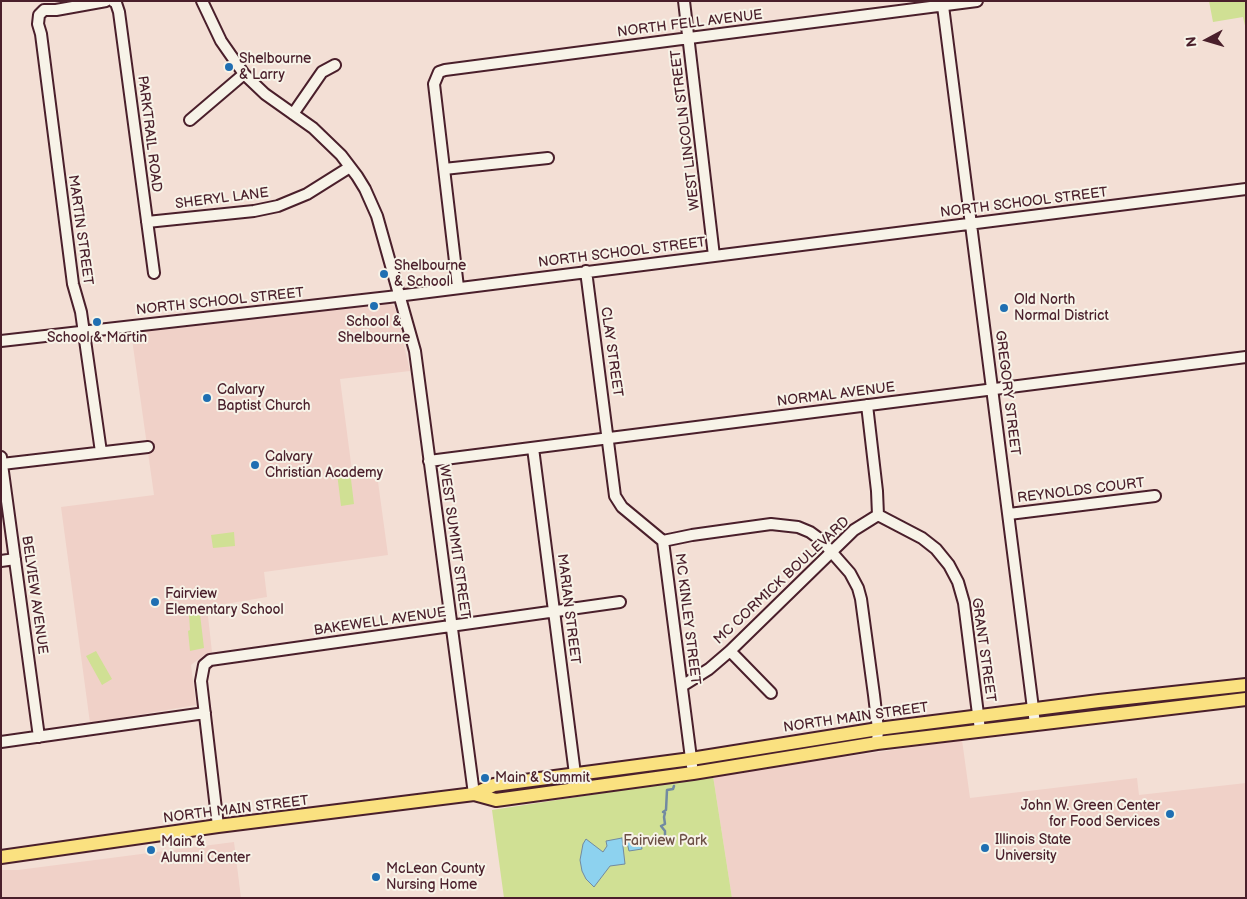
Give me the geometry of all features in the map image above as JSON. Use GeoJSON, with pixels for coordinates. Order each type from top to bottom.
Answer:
{"type":"FeatureCollection","features":[{"type":"Feature","properties":{"kind":"main road","name":"NORTH MAIN STREET"},"geometry":{"type":"LineString","coordinates":[[1,857],[218,826],[474,794],[494,785],[575,774],[692,762],[774,744],[878,729],[1246,685]]}},
{"type":"Feature","properties":{"kind":"main road","name":"NORTH MAIN STREET"},"geometry":{"type":"LineString","coordinates":[[474,794],[496,800],[693,773],[877,743],[1246,699]]}},
{"type":"Feature","properties":{"kind":"street","name":"MARTIN STREET"},"geometry":{"type":"LineString","coordinates":[[100,452],[81,312],[72,284],[41,34],[38,24],[39,15],[44,10],[56,10],[106,1]]}},
{"type":"Feature","properties":{"kind":"street","name":"PARKTRAIL ROAD"},"geometry":{"type":"LineString","coordinates":[[113,1],[116,2],[119,12],[154,272]]}},
{"type":"Feature","properties":{"kind":"street","name":"WEST SUMMIT STREET"},"geometry":{"type":"LineString","coordinates":[[202,1],[221,41],[244,74],[265,94],[323,136],[350,167],[365,189],[377,216],[415,351],[474,794]]}},
{"type":"Feature","properties":{"kind":"street","name":"WEST LINCOLN STREET"},"geometry":{"type":"LineString","coordinates":[[684,1],[714,256]]}},
{"type":"Feature","properties":{"kind":"street","name":"NORTH FELL AVENUE"},"geometry":{"type":"LineString","coordinates":[[444,169],[434,84],[437,75],[445,70],[931,4],[943,6],[977,1]]}},
{"type":"Feature","properties":{"kind":"street","name":"GREGORY STREET"},"geometry":{"type":"LineString","coordinates":[[943,6],[1035,724]]}},
{"type":"Feature","properties":{"kind":"street"},"geometry":{"type":"LineString","coordinates":[[293,114],[322,72],[335,65]]}},
{"type":"Feature","properties":{"kind":"street"},"geometry":{"type":"LineString","coordinates":[[190,120],[244,74]]}},
{"type":"Feature","properties":{"kind":"street"},"geometry":{"type":"LineString","coordinates":[[458,287],[444,169],[548,158]]}},
{"type":"Feature","properties":{"kind":"street","name":"SHERYL LANE"},"geometry":{"type":"LineString","coordinates":[[147,222],[254,211],[278,206],[307,194],[350,167]]}},
{"type":"Feature","properties":{"kind":"street","name":"NORTH SCHOOL STREET"},"geometry":{"type":"LineString","coordinates":[[1,341],[399,295],[1246,189]]}},
{"type":"Feature","properties":{"kind":"street","name":"CLAY STREET"},"geometry":{"type":"LineString","coordinates":[[586,271],[608,437]]}},
{"type":"Feature","properties":{"kind":"street","name":"NORMAL AVENUE"},"geometry":{"type":"LineString","coordinates":[[429,461],[1246,357]]}},
{"type":"Feature","properties":{"kind":"street"},"geometry":{"type":"LineString","coordinates":[[867,404],[878,515]]}},
{"type":"Feature","properties":{"kind":"street","name":"MC KINLEY STREET"},"geometry":{"type":"LineString","coordinates":[[608,437],[615,496],[622,507],[663,541],[692,762]]}},
{"type":"Feature","properties":{"kind":"street"},"geometry":{"type":"LineString","coordinates":[[2,460],[148,447]]}},
{"type":"Feature","properties":{"kind":"street","name":"MARIAN STREET"},"geometry":{"type":"LineString","coordinates":[[533,448],[575,774]]}},
{"type":"Feature","properties":{"kind":"street","name":"BELVIEW AVENUE"},"geometry":{"type":"LineString","coordinates":[[2,460],[39,737]]}},
{"type":"Feature","properties":{"kind":"street","name":"REYNOLDS COURT"},"geometry":{"type":"LineString","coordinates":[[1009,514],[1155,496]]}},
{"type":"Feature","properties":{"kind":"street","name":"MC CORMICK BOULEVARD"},"geometry":{"type":"LineString","coordinates":[[682,686],[730,651],[854,530],[878,515]]}},
{"type":"Feature","properties":{"kind":"street","name":"GRANT STREET"},"geometry":{"type":"LineString","coordinates":[[878,515],[922,538],[949,565],[958,582],[964,604],[980,730]]}},
{"type":"Feature","properties":{"kind":"street"},"geometry":{"type":"LineString","coordinates":[[663,541],[757,525],[798,527],[810,532],[821,540],[850,573],[858,588],[878,729],[877,743]]}},
{"type":"Feature","properties":{"kind":"street"},"geometry":{"type":"LineString","coordinates":[[1,561],[15,559]]}},
{"type":"Feature","properties":{"kind":"street","name":"BAKEWELL AVENUE"},"geometry":{"type":"LineString","coordinates":[[205,713],[201,676],[204,665],[213,659],[620,602]]}},
{"type":"Feature","properties":{"kind":"street"},"geometry":{"type":"LineString","coordinates":[[730,651],[771,693]]}},
{"type":"Feature","properties":{"kind":"street"},"geometry":{"type":"LineString","coordinates":[[1,742],[205,713],[218,826]]}},
{"type":"Feature","properties":{"kind":"shaded area"},"geometry":{"type":"Polygon","coordinates":[[[389,302],[395,307],[410,371],[340,379],[352,471],[376,467],[388,555],[264,572],[267,597],[207,607],[212,652],[204,655],[191,665],[196,705],[90,723],[61,507],[154,495],[131,332],[389,302]]]}},
{"type":"Feature","properties":{"kind":"shaded area","name":"Illinois State University"},"geometry":{"type":"Polygon","coordinates":[[[962,740],[970,798],[1137,778],[1139,795],[1246,783],[1246,898],[732,898],[713,776],[962,740]]]}},
{"type":"Feature","properties":{"kind":"shaded area"},"geometry":{"type":"Polygon","coordinates":[[[234,842],[241,898],[1,898],[1,870],[18,870],[234,842]]]}},
{"type":"Feature","properties":{"kind":"green space"},"geometry":{"type":"Polygon","coordinates":[[[1209,1],[1246,1],[1246,30],[1243,17],[1213,22],[1209,1]]]}},
{"type":"Feature","properties":{"kind":"green space"},"geometry":{"type":"Polygon","coordinates":[[[350,471],[354,504],[341,506],[337,473],[350,471]]]}},
{"type":"Feature","properties":{"kind":"green space"},"geometry":{"type":"Polygon","coordinates":[[[234,532],[235,546],[213,548],[211,535],[234,532]]]}},
{"type":"Feature","properties":{"kind":"green space"},"geometry":{"type":"Polygon","coordinates":[[[200,614],[204,648],[190,651],[189,615],[200,614]]]}},
{"type":"Feature","properties":{"kind":"green space"},"geometry":{"type":"Polygon","coordinates":[[[96,651],[112,679],[102,685],[86,656],[96,651]]]}},
{"type":"Feature","properties":{"kind":"green space","name":"Fairview Park"},"geometry":{"type":"Polygon","coordinates":[[[713,776],[732,898],[504,898],[492,810],[713,776]]]}},
{"type":"Feature","properties":{"kind":"water"},"geometry":{"type":"Polygon","coordinates":[[[640,836],[642,849],[629,851],[626,838],[640,836]]]}},
{"type":"Feature","properties":{"kind":"water"},"geometry":{"type":"Polygon","coordinates":[[[622,838],[625,864],[610,866],[594,887],[586,879],[582,871],[580,860],[583,844],[586,839],[603,852],[607,846],[606,841],[622,838]]]}},
{"type":"Feature","properties":{"kind":"waterway"},"geometry":{"type":"LineString","coordinates":[[665,835],[665,831],[661,826],[665,824],[665,813],[663,812],[666,810],[667,790],[673,789],[674,786]]}},
{"type":"Feature","properties":{"kind":"place","name":"Shelbourne & Larry"},"geometry":{"type":"Point","coordinates":[229,67]}},
{"type":"Feature","properties":{"kind":"place","name":"Shelbourne & School"},"geometry":{"type":"Point","coordinates":[384,274]}},
{"type":"Feature","properties":{"kind":"place","name":"School & Shelbourne"},"geometry":{"type":"Point","coordinates":[374,306]}},
{"type":"Feature","properties":{"kind":"place","name":"Old North Normal District"},"geometry":{"type":"Point","coordinates":[1004,308]}},
{"type":"Feature","properties":{"kind":"place","name":"School & Martin"},"geometry":{"type":"Point","coordinates":[97,322]}},
{"type":"Feature","properties":{"kind":"place","name":"Calvary Baptist Church"},"geometry":{"type":"Point","coordinates":[207,398]}},
{"type":"Feature","properties":{"kind":"place","name":"Calvary Christian Academy"},"geometry":{"type":"Point","coordinates":[255,465]}},
{"type":"Feature","properties":{"kind":"place","name":"Fairview Elementary School"},"geometry":{"type":"Point","coordinates":[155,602]}},
{"type":"Feature","properties":{"kind":"place","name":"Main & Summit"},"geometry":{"type":"Point","coordinates":[485,778]}},
{"type":"Feature","properties":{"kind":"place","name":"John W. Green Center for Food Services"},"geometry":{"type":"Point","coordinates":[1170,814]}},
{"type":"Feature","properties":{"kind":"place","name":"Illinois State University"},"geometry":{"type":"Point","coordinates":[985,848]}},
{"type":"Feature","properties":{"kind":"place","name":"Main & Alumni Center"},"geometry":{"type":"Point","coordinates":[151,850]}},
{"type":"Feature","properties":{"kind":"place","name":"McLean County Nursing Home"},"geometry":{"type":"Point","coordinates":[376,877]}}]}
